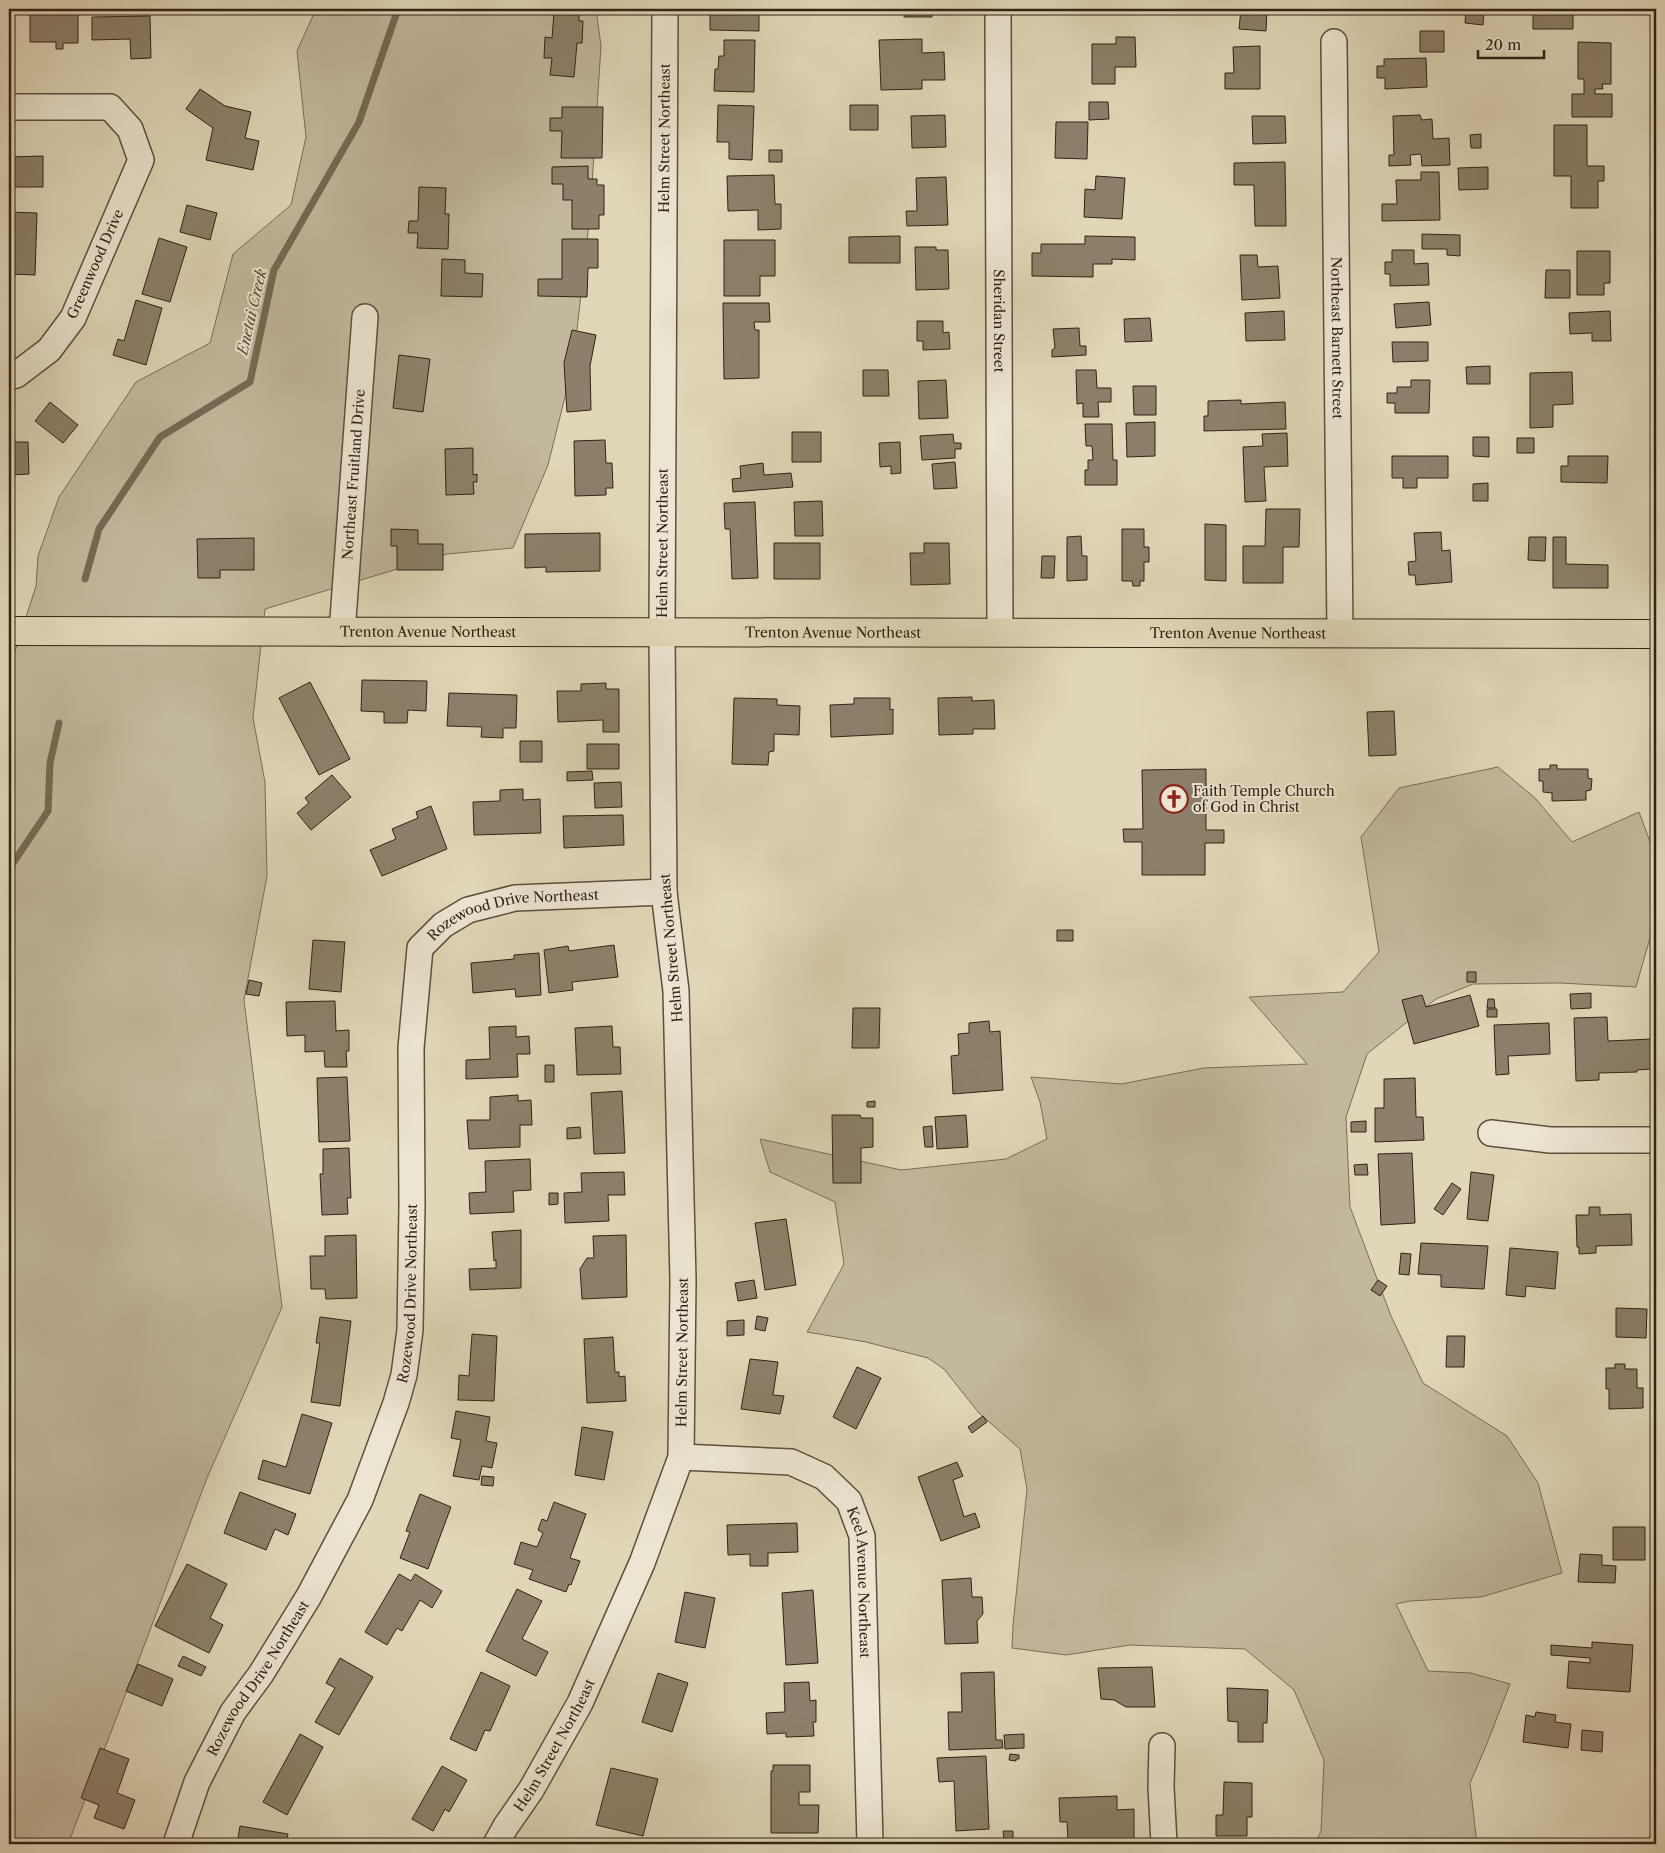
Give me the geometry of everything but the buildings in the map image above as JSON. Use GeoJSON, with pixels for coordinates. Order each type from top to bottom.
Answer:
{"type":"FeatureCollection","features":[{"type":"Feature","properties":{"kind":"main road","name":"Trenton Avenue Northeast"},"geometry":{"type":"LineString","coordinates":[[9,631],[1656,634]]}},
{"type":"Feature","properties":{"kind":"street","name":"Helm Street Northeast"},"geometry":{"type":"LineString","coordinates":[[496,1844],[531,1790],[580,1703],[642,1563],[681,1457],[683,1280],[676,991],[664,892],[662,633],[666,9]]}},
{"type":"Feature","properties":{"kind":"street","name":"Sheridan Street"},"geometry":{"type":"LineString","coordinates":[[998,9],[1000,633]]}},
{"type":"Feature","properties":{"kind":"street","name":"Northeast Barnett Street"},"geometry":{"type":"LineString","coordinates":[[1334,42],[1340,634]]}},
{"type":"Feature","properties":{"kind":"street","name":"Greenwood Drive"},"geometry":{"type":"LineString","coordinates":[[9,107],[110,107],[130,129],[141,160],[72,318],[49,350],[16,375],[9,377]]}},
{"type":"Feature","properties":{"kind":"street","name":"Northeast Fruitland Drive"},"geometry":{"type":"LineString","coordinates":[[342,633],[365,317]]}},
{"type":"Feature","properties":{"kind":"street","name":"Rozewood Drive Northeast"},"geometry":{"type":"LineString","coordinates":[[176,1844],[197,1782],[233,1712],[261,1674],[309,1596],[360,1500],[396,1403],[404,1375],[410,1330],[412,1206],[411,1048],[420,948],[443,925],[468,910],[515,898],[664,892]]}},
{"type":"Feature","properties":{"kind":"street"},"geometry":{"type":"LineString","coordinates":[[1491,1133],[1550,1140],[1656,1140]]}},
{"type":"Feature","properties":{"kind":"street","name":"Keel Avenue Northeast"},"geometry":{"type":"LineString","coordinates":[[681,1457],[791,1462],[824,1477],[849,1501],[862,1536],[870,1844]]}},
{"type":"Feature","properties":{"kind":"street"},"geometry":{"type":"LineString","coordinates":[[1162,1746],[1161,1787],[1164,1844]]}},
{"type":"Feature","properties":{"kind":"shaded area"},"geometry":{"type":"Polygon","coordinates":[[[316,9],[596,9],[601,46],[590,215],[573,365],[548,465],[513,548],[447,554],[265,609],[253,718],[265,782],[267,876],[244,1000],[282,1307],[207,1478],[68,1844],[9,1844],[9,670],[36,586],[38,556],[59,497],[136,382],[210,343],[233,254],[291,205],[306,137],[297,51],[316,9]]]}},
{"type":"Feature","properties":{"kind":"shaded area"},"geometry":{"type":"Polygon","coordinates":[[[1498,767],[1535,798],[1572,842],[1639,812],[1652,847],[1652,931],[1636,987],[1560,983],[1473,984],[1436,999],[1367,1054],[1346,1117],[1350,1207],[1391,1316],[1423,1383],[1507,1436],[1538,1483],[1562,1573],[1481,1597],[1410,1601],[1396,1604],[1428,1671],[1471,1673],[1510,1684],[1470,1783],[1477,1844],[1315,1844],[1321,1831],[1324,1760],[1294,1690],[1245,1649],[1130,1645],[1066,1655],[1012,1648],[1027,1489],[1020,1449],[979,1413],[944,1369],[928,1358],[866,1342],[807,1332],[844,1264],[835,1202],[770,1172],[760,1139],[901,1170],[1006,1159],[1047,1139],[1040,1102],[1031,1077],[1121,1084],[1204,1068],[1307,1064],[1249,997],[1343,992],[1379,952],[1361,837],[1399,788],[1498,767]]]}},
{"type":"Feature","properties":{"kind":"waterway","name":"Enetai Creek"},"geometry":{"type":"LineString","coordinates":[[85,579],[99,529],[160,437],[250,382],[274,270],[359,122],[398,9]]}},
{"type":"Feature","properties":{"kind":"waterway","name":"Enetai Creek"},"geometry":{"type":"LineString","coordinates":[[9,869],[48,811],[50,763],[59,723]]}},
{"type":"Feature","properties":{"kind":"place","name":"Faith Temple Church of God in Christ"},"geometry":{"type":"Point","coordinates":[1174,799]}}]}
